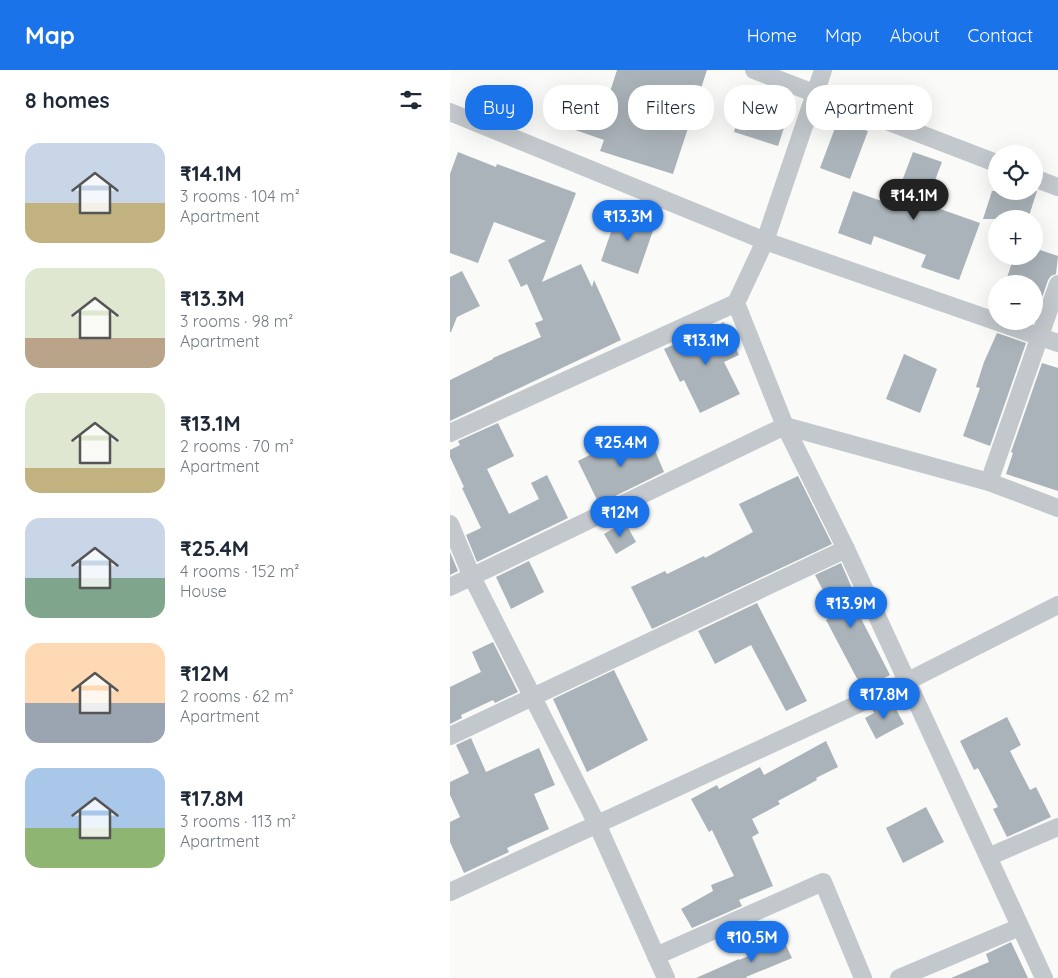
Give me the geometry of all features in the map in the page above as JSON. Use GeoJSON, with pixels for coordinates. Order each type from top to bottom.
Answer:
{"type":"FeatureCollection","features":[{"type":"Feature","properties":{"kind":"street"},"geometry":{"type":"LineString","coordinates":[[754,70],[806,89]]}},
{"type":"Feature","properties":{"kind":"street"},"geometry":{"type":"LineString","coordinates":[[818,85],[823,70]]}},
{"type":"Feature","properties":{"kind":"street"},"geometry":{"type":"LineString","coordinates":[[450,112],[766,241],[1058,343]]}},
{"type":"Feature","properties":{"kind":"street"},"geometry":{"type":"LineString","coordinates":[[450,434],[736,303],[766,241],[806,123]]}},
{"type":"Feature","properties":{"kind":"street"},"geometry":{"type":"LineString","coordinates":[[911,130],[988,160]]}},
{"type":"Feature","properties":{"kind":"street"},"geometry":{"type":"LineString","coordinates":[[1043,181],[1058,187]]}},
{"type":"Feature","properties":{"kind":"street"},"geometry":{"type":"LineString","coordinates":[[989,482],[1058,284]]}},
{"type":"Feature","properties":{"kind":"street"},"geometry":{"type":"LineString","coordinates":[[736,303],[786,426],[908,681],[1044,978]]}},
{"type":"Feature","properties":{"kind":"street"},"geometry":{"type":"LineString","coordinates":[[450,587],[786,426],[989,482],[1058,508]]}},
{"type":"Feature","properties":{"kind":"street"},"geometry":{"type":"LineString","coordinates":[[450,524],[472,577],[534,696],[597,824],[666,978]]}},
{"type":"Feature","properties":{"kind":"street"},"geometry":{"type":"LineString","coordinates":[[450,736],[846,549]]}},
{"type":"Feature","properties":{"kind":"street"},"geometry":{"type":"LineString","coordinates":[[450,892],[908,681],[1058,605]]}},
{"type":"Feature","properties":{"kind":"street"},"geometry":{"type":"LineString","coordinates":[[988,857],[1058,828]]}},
{"type":"Feature","properties":{"kind":"street"},"geometry":{"type":"LineString","coordinates":[[656,956],[823,882],[863,978]]}},
{"type":"Feature","properties":{"kind":"street"},"geometry":{"type":"LineString","coordinates":[[899,978],[1020,927]]}},
{"type":"Feature","properties":{"kind":"building"},"geometry":{"type":"Polygon","coordinates":[[[617,70],[707,70],[702,85],[628,85],[628,130],[687,130],[673,174],[600,151],[604,140],[575,130],[618,130],[618,85],[612,85],[617,70]]]}},
{"type":"Feature","properties":{"kind":"building"},"geometry":{"type":"Polygon","coordinates":[[[735,130],[783,130],[778,146],[734,132],[735,130]]]}},
{"type":"Feature","properties":{"kind":"building"},"geometry":{"type":"Polygon","coordinates":[[[834,130],[868,131],[850,179],[820,168],[834,130]]]}},
{"type":"Feature","properties":{"kind":"building"},"geometry":{"type":"Polygon","coordinates":[[[458,152],[496,167],[497,164],[576,193],[542,282],[581,264],[592,287],[594,280],[621,340],[450,421],[450,380],[493,358],[541,337],[535,323],[543,320],[527,284],[521,287],[508,260],[546,241],[494,222],[478,263],[450,253],[450,174],[458,152]]]}},
{"type":"Feature","properties":{"kind":"building"},"geometry":{"type":"Polygon","coordinates":[[[913,152],[942,162],[926,204],[980,223],[959,280],[921,267],[926,255],[874,236],[871,245],[838,233],[853,191],[893,205],[913,152]]]}},
{"type":"Feature","properties":{"kind":"building"},"geometry":{"type":"Polygon","coordinates":[[[989,200],[1034,200],[1031,210],[988,210],[988,219],[983,219],[989,200]]]}},
{"type":"Feature","properties":{"kind":"building"},"geometry":{"type":"Polygon","coordinates":[[[619,209],[656,222],[638,274],[601,261],[619,209]]]}},
{"type":"Feature","properties":{"kind":"building"},"geometry":{"type":"Polygon","coordinates":[[[1043,251],[1058,256],[1056,274],[1048,280],[1043,295],[1043,275],[1008,275],[1011,265],[1043,265],[1043,251]]]}},
{"type":"Feature","properties":{"kind":"building"},"geometry":{"type":"Polygon","coordinates":[[[462,271],[480,306],[457,317],[450,332],[450,277],[462,271]]]}},
{"type":"Feature","properties":{"kind":"building"},"geometry":{"type":"Polygon","coordinates":[[[724,322],[739,355],[724,362],[740,394],[700,413],[684,380],[680,382],[664,349],[724,322]]]}},
{"type":"Feature","properties":{"kind":"building"},"geometry":{"type":"Polygon","coordinates":[[[997,333],[1026,343],[990,446],[963,436],[980,388],[976,387],[984,362],[997,333]]]}},
{"type":"Feature","properties":{"kind":"building"},"geometry":{"type":"Polygon","coordinates":[[[904,354],[937,369],[920,413],[886,399],[904,354]]]}},
{"type":"Feature","properties":{"kind":"building"},"geometry":{"type":"Polygon","coordinates":[[[1042,363],[1058,368],[1058,491],[1006,474],[1013,453],[1011,452],[1042,363]]]}},
{"type":"Feature","properties":{"kind":"building"},"geometry":{"type":"Polygon","coordinates":[[[498,423],[514,456],[487,469],[509,514],[539,499],[531,483],[547,475],[568,518],[477,562],[466,535],[481,528],[462,488],[464,487],[450,457],[450,450],[460,445],[458,441],[498,423]]]}},
{"type":"Feature","properties":{"kind":"building"},"geometry":{"type":"Polygon","coordinates":[[[648,434],[664,472],[599,504],[578,461],[603,448],[606,453],[648,434]]]}},
{"type":"Feature","properties":{"kind":"building"},"geometry":{"type":"Polygon","coordinates":[[[798,476],[832,544],[652,629],[631,587],[665,571],[667,574],[704,556],[705,558],[753,532],[739,504],[798,476]]]}},
{"type":"Feature","properties":{"kind":"building"},"geometry":{"type":"Polygon","coordinates":[[[625,522],[636,542],[616,554],[604,534],[625,522]]]}},
{"type":"Feature","properties":{"kind":"building"},"geometry":{"type":"Polygon","coordinates":[[[450,552],[458,571],[450,575],[450,552]]]}},
{"type":"Feature","properties":{"kind":"building"},"geometry":{"type":"Polygon","coordinates":[[[529,561],[544,592],[511,609],[496,577],[529,561]]]}},
{"type":"Feature","properties":{"kind":"building"},"geometry":{"type":"Polygon","coordinates":[[[841,563],[855,595],[850,597],[890,675],[880,680],[881,682],[863,690],[826,620],[836,615],[815,575],[841,563]]]}},
{"type":"Feature","properties":{"kind":"building"},"geometry":{"type":"Polygon","coordinates":[[[757,603],[807,701],[786,711],[751,645],[715,664],[698,631],[757,603]]]}},
{"type":"Feature","properties":{"kind":"building"},"geometry":{"type":"Polygon","coordinates":[[[493,642],[518,692],[495,703],[493,700],[461,715],[462,718],[450,724],[450,687],[481,672],[472,652],[493,642]]]}},
{"type":"Feature","properties":{"kind":"building"},"geometry":{"type":"Polygon","coordinates":[[[614,670],[648,740],[587,772],[553,699],[614,670]]]}},
{"type":"Feature","properties":{"kind":"building"},"geometry":{"type":"Polygon","coordinates":[[[891,700],[904,724],[876,739],[865,718],[874,713],[872,709],[891,700]]]}},
{"type":"Feature","properties":{"kind":"building"},"geometry":{"type":"Polygon","coordinates":[[[1007,717],[1021,745],[1010,751],[1030,790],[1036,787],[1051,817],[1007,837],[993,809],[998,807],[978,768],[974,770],[960,741],[1007,717]]]}},
{"type":"Feature","properties":{"kind":"building"},"geometry":{"type":"Polygon","coordinates":[[[471,738],[486,772],[539,748],[555,785],[534,794],[549,829],[507,848],[509,852],[464,873],[450,842],[450,822],[460,817],[450,795],[450,782],[469,773],[456,745],[471,738]]]}},
{"type":"Feature","properties":{"kind":"building"},"geometry":{"type":"Polygon","coordinates":[[[826,741],[838,767],[816,778],[817,780],[778,801],[780,804],[752,819],[759,833],[752,837],[773,886],[739,900],[742,906],[692,928],[681,909],[713,891],[711,885],[734,876],[712,830],[709,832],[691,799],[717,785],[719,789],[760,767],[764,775],[826,741]]]}},
{"type":"Feature","properties":{"kind":"building"},"geometry":{"type":"Polygon","coordinates":[[[926,807],[944,842],[903,863],[886,828],[926,807]]]}},
{"type":"Feature","properties":{"kind":"building"},"geometry":{"type":"Polygon","coordinates":[[[784,941],[792,958],[747,978],[696,978],[739,959],[784,941]]]}},
{"type":"Feature","properties":{"kind":"building"},"geometry":{"type":"Polygon","coordinates":[[[1011,942],[1028,978],[951,978],[989,962],[986,954],[1011,942]]]}}]}
